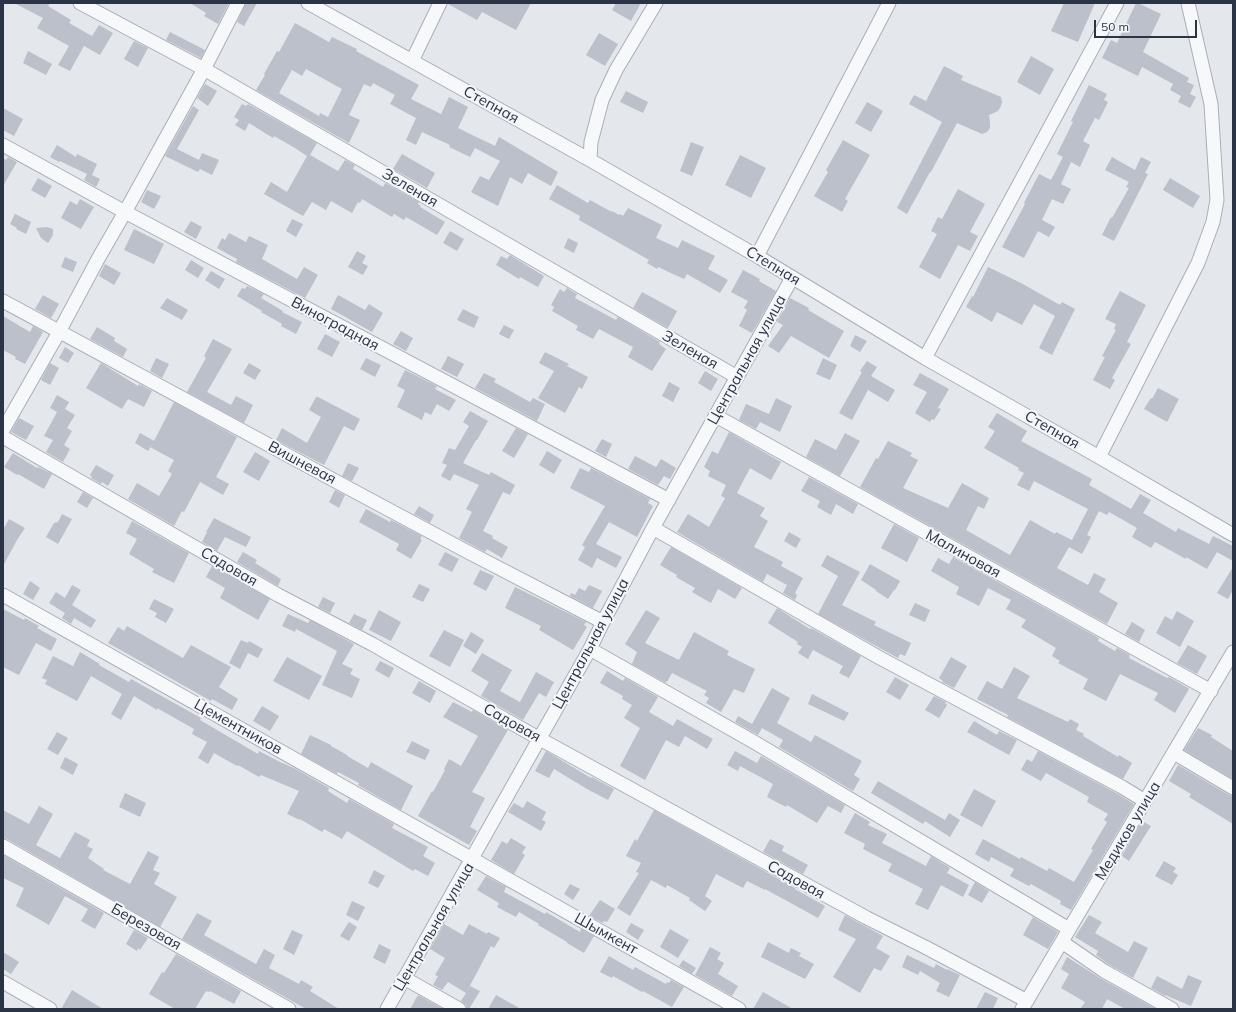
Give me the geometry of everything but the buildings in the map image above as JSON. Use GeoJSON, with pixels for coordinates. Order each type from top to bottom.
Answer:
{"type":"FeatureCollection","features":[{"type":"Feature","properties":{"kind":"street","name":"Зеленая"},"geometry":{"type":"LineString","coordinates":[[80,3],[204,69],[737,376]]}},
{"type":"Feature","properties":{"kind":"street"},"geometry":{"type":"LineString","coordinates":[[3,430],[59,332],[204,69],[238,3]]}},
{"type":"Feature","properties":{"kind":"street","name":"Степная"},"geometry":{"type":"LineString","coordinates":[[308,3],[590,160],[757,256],[925,358],[1099,457],[1233,536]]}},
{"type":"Feature","properties":{"kind":"street"},"geometry":{"type":"LineString","coordinates":[[412,61],[440,3]]}},
{"type":"Feature","properties":{"kind":"street"},"geometry":{"type":"LineString","coordinates":[[590,160],[591,142],[602,100],[616,70],[656,3]]}},
{"type":"Feature","properties":{"kind":"street"},"geometry":{"type":"LineString","coordinates":[[757,256],[835,108],[888,3]]}},
{"type":"Feature","properties":{"kind":"street"},"geometry":{"type":"LineString","coordinates":[[925,358],[1117,3]]}},
{"type":"Feature","properties":{"kind":"street"},"geometry":{"type":"LineString","coordinates":[[1099,457],[1198,263],[1213,222],[1217,200],[1211,104],[1188,3]]}},
{"type":"Feature","properties":{"kind":"street","name":"Виноградная"},"geometry":{"type":"LineString","coordinates":[[3,145],[125,212],[669,500]]}},
{"type":"Feature","properties":{"kind":"street","name":"Центральная улица"},"geometry":{"type":"LineString","coordinates":[[387,1009],[590,650],[603,622],[653,528],[792,278]]}},
{"type":"Feature","properties":{"kind":"street","name":"Вишневая"},"geometry":{"type":"LineString","coordinates":[[3,301],[466,551],[603,622]]}},
{"type":"Feature","properties":{"kind":"street","name":"Малиновая"},"geometry":{"type":"LineString","coordinates":[[716,416],[1211,691]]}},
{"type":"Feature","properties":{"kind":"street","name":"Садовая"},"geometry":{"type":"LineString","coordinates":[[3,437],[278,595],[372,644],[540,739],[866,918],[925,947],[1025,1005]]}},
{"type":"Feature","properties":{"kind":"street"},"geometry":{"type":"LineString","coordinates":[[653,528],[880,658],[1122,787],[1145,801]]}},
{"type":"Feature","properties":{"kind":"street","name":"Цементников"},"geometry":{"type":"LineString","coordinates":[[3,595],[472,859]]}},
{"type":"Feature","properties":{"kind":"street"},"geometry":{"type":"LineString","coordinates":[[590,650],[754,742],[1069,929]]}},
{"type":"Feature","properties":{"kind":"street","name":"Медиков улица"},"geometry":{"type":"LineString","coordinates":[[1025,1005],[1233,652]]}},
{"type":"Feature","properties":{"kind":"street"},"geometry":{"type":"LineString","coordinates":[[1174,753],[1233,788]]}},
{"type":"Feature","properties":{"kind":"street","name":"Березовая"},"geometry":{"type":"LineString","coordinates":[[3,846],[289,1009]]}},
{"type":"Feature","properties":{"kind":"street","name":"Шымкент"},"geometry":{"type":"LineString","coordinates":[[472,859],[739,1009]]}},
{"type":"Feature","properties":{"kind":"street"},"geometry":{"type":"LineString","coordinates":[[1062,942],[1104,971],[1172,1009]]}},
{"type":"Feature","properties":{"kind":"street"},"geometry":{"type":"LineString","coordinates":[[404,978],[458,1009]]}},
{"type":"Feature","properties":{"kind":"street"},"geometry":{"type":"LineString","coordinates":[[3,982],[50,1009]]}}]}
